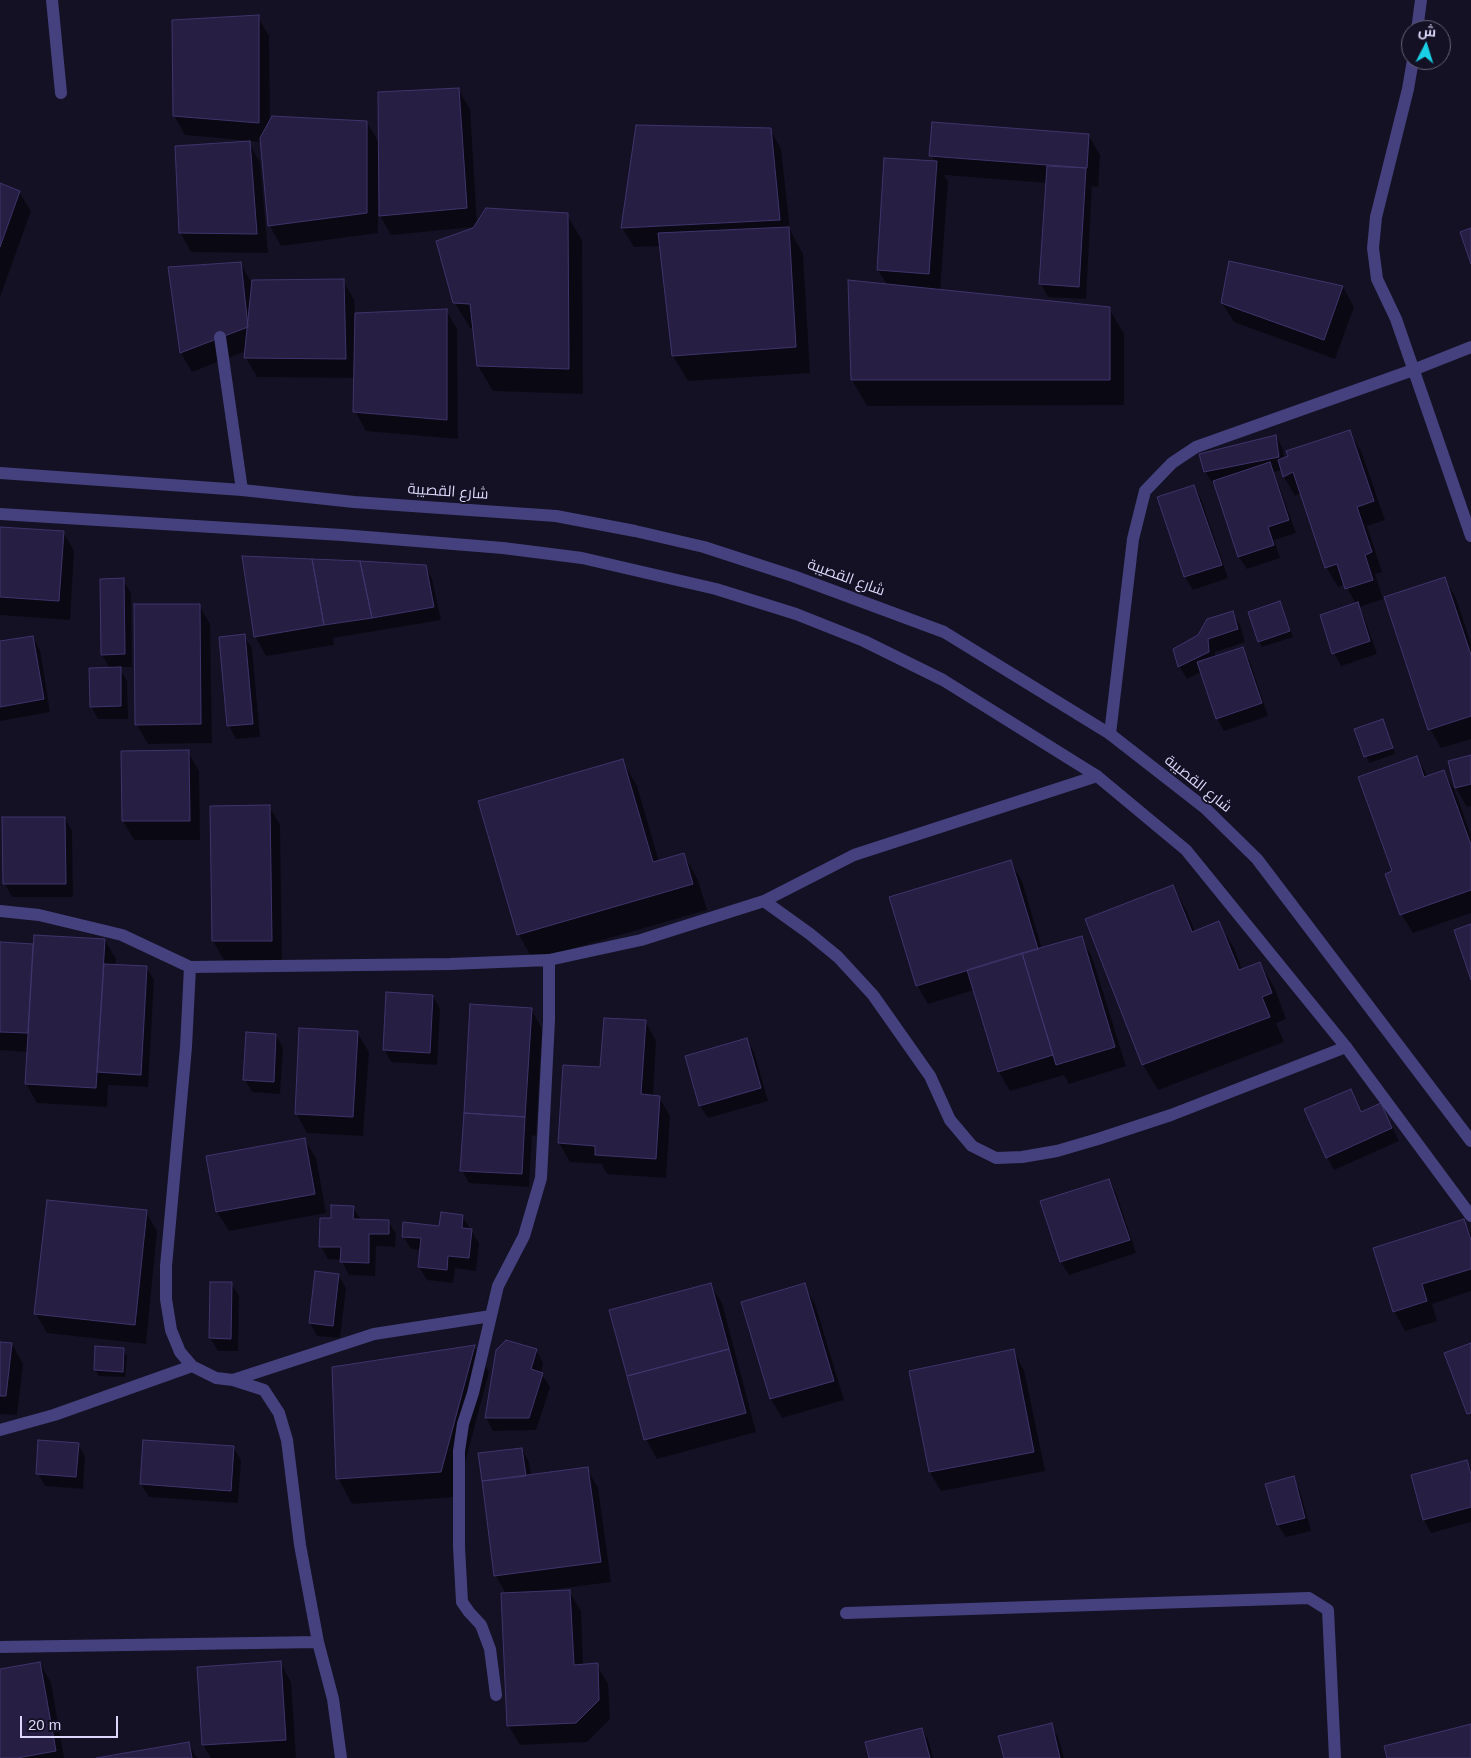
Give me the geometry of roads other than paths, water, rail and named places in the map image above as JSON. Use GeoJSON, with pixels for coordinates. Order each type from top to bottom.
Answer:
{"type":"FeatureCollection","features":[{"type":"Feature","properties":{"kind":"street"},"geometry":{"type":"LineString","coordinates":[[52,0],[61,93]]}},
{"type":"Feature","properties":{"kind":"street"},"geometry":{"type":"LineString","coordinates":[[1418,20],[1421,0]]}},
{"type":"Feature","properties":{"kind":"street"},"geometry":{"type":"LineString","coordinates":[[1411,70],[1376,217],[1372,248],[1377,279],[1396,319],[1471,536]]}},
{"type":"Feature","properties":{"kind":"street"},"geometry":{"type":"LineString","coordinates":[[220,337],[242,490]]}},
{"type":"Feature","properties":{"kind":"street"},"geometry":{"type":"LineString","coordinates":[[1110,734],[1133,539],[1145,491],[1172,462],[1196,447],[1413,370],[1471,347]]}},
{"type":"Feature","properties":{"kind":"street","name":"شارع القصيبة"},"geometry":{"type":"LineString","coordinates":[[0,473],[242,490],[354,502],[556,516],[635,531],[704,547],[793,576],[944,632],[1110,734],[1205,808],[1258,858],[1471,1141]]}},
{"type":"Feature","properties":{"kind":"street"},"geometry":{"type":"LineString","coordinates":[[0,514],[342,535],[503,548],[582,558],[716,589],[804,617],[864,641],[943,680],[1097,776],[1186,850],[1346,1047],[1471,1216]]}},
{"type":"Feature","properties":{"kind":"street"},"geometry":{"type":"LineString","coordinates":[[0,911],[39,915],[122,935],[190,967],[450,964],[549,960],[641,940],[764,902],[854,855],[1097,776]]}},
{"type":"Feature","properties":{"kind":"street"},"geometry":{"type":"LineString","coordinates":[[764,902],[810,934],[838,957],[873,995],[930,1076],[950,1120],[972,1146],[996,1158],[1022,1157],[1057,1151],[1098,1139],[1171,1115],[1346,1047]]}},
{"type":"Feature","properties":{"kind":"street"},"geometry":{"type":"LineString","coordinates":[[496,1695],[490,1649],[481,1626],[462,1602],[459,1451],[463,1424],[473,1393],[498,1286],[524,1236],[541,1178],[549,1020],[549,960]]}},
{"type":"Feature","properties":{"kind":"street"},"geometry":{"type":"LineString","coordinates":[[190,967],[186,1046],[166,1266],[166,1299],[171,1330],[180,1352],[192,1366],[216,1378],[233,1380],[264,1390],[279,1413],[287,1440],[300,1545],[318,1642],[333,1699],[341,1758]]}},
{"type":"Feature","properties":{"kind":"street"},"geometry":{"type":"LineString","coordinates":[[233,1380],[374,1334],[492,1316]]}},
{"type":"Feature","properties":{"kind":"street"},"geometry":{"type":"LineString","coordinates":[[0,1430],[54,1415],[192,1366]]}},
{"type":"Feature","properties":{"kind":"street"},"geometry":{"type":"LineString","coordinates":[[846,1613],[1309,1598],[1328,1610],[1335,1758]]}},
{"type":"Feature","properties":{"kind":"street"},"geometry":{"type":"LineString","coordinates":[[0,1647],[318,1642]]}}]}
